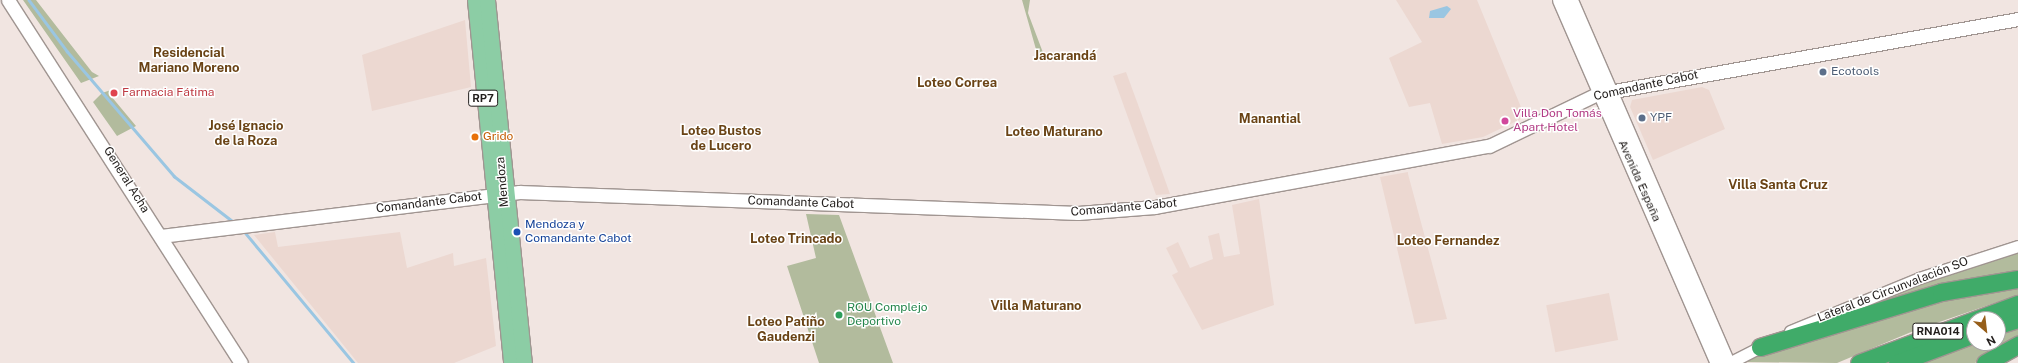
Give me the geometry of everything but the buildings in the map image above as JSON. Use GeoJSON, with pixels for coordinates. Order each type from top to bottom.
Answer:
{"type":"FeatureCollection","features":[{"type":"Feature","properties":{"kind":"highway"},"geometry":{"type":"LineString","coordinates":[[1760,348],[1941,292],[2018,279]]}},
{"type":"Feature","properties":{"kind":"highway","name":"RNA014"},"geometry":{"type":"LineString","coordinates":[[1859,363],[2018,304]]}},
{"type":"Feature","properties":{"kind":"highway"},"geometry":{"type":"LineString","coordinates":[[2006,323],[2018,319]]}},
{"type":"Feature","properties":{"kind":"highway","name":"RNA014"},"geometry":{"type":"LineString","coordinates":[[1897,363],[1966,337]]}},
{"type":"Feature","properties":{"kind":"highway"},"geometry":{"type":"LineString","coordinates":[[1985,363],[2018,345]]}},
{"type":"Feature","properties":{"kind":"main road","name":"General Acha"},"geometry":{"type":"LineString","coordinates":[[8,0],[242,363]]}},
{"type":"Feature","properties":{"kind":"main road","name":"Mendoza"},"geometry":{"type":"LineString","coordinates":[[475,0],[498,195],[524,363]]}},
{"type":"Feature","properties":{"kind":"main road","name":"Mendoza"},"geometry":{"type":"LineString","coordinates":[[487,0],[498,195],[511,363]]}},
{"type":"Feature","properties":{"kind":"main road","name":"Avenida España"},"geometry":{"type":"LineString","coordinates":[[1559,0],[1606,93],[1728,363]]}},
{"type":"Feature","properties":{"kind":"main road","name":"Avenida España"},"geometry":{"type":"LineString","coordinates":[[1571,0],[1606,93],[1717,363]]}},
{"type":"Feature","properties":{"kind":"main road","name":"Comandante Cabot"},"geometry":{"type":"LineString","coordinates":[[161,236],[498,195],[1078,213],[1133,209],[1489,146],[1606,93],[2018,19]]}},
{"type":"Feature","properties":{"kind":"street","name":"Lateral de Circunvalación SO"},"geometry":{"type":"LineString","coordinates":[[1728,363],[1856,302],[2018,246]]}},
{"type":"Feature","properties":{"kind":"shaded area"},"geometry":{"type":"Polygon","coordinates":[[[1396,0],[1477,0],[1525,117],[1483,137],[1442,144],[1430,103],[1409,107],[1389,58],[1422,42],[1396,0]]]}},
{"type":"Feature","properties":{"kind":"shaded area"},"geometry":{"type":"Polygon","coordinates":[[[465,20],[471,87],[372,111],[362,55],[465,20]]]}},
{"type":"Feature","properties":{"kind":"shaded area"},"geometry":{"type":"Polygon","coordinates":[[[1126,72],[1170,194],[1156,195],[1113,76],[1126,72]]]}},
{"type":"Feature","properties":{"kind":"shaded area"},"geometry":{"type":"Polygon","coordinates":[[[1702,87],[1709,90],[1725,129],[1653,160],[1630,107],[1632,100],[1702,87]]]}},
{"type":"Feature","properties":{"kind":"shaded area"},"geometry":{"type":"Polygon","coordinates":[[[1408,172],[1447,319],[1415,324],[1380,177],[1408,172]]]}},
{"type":"Feature","properties":{"kind":"shaded area"},"geometry":{"type":"Polygon","coordinates":[[[1259,199],[1274,305],[1202,330],[1172,275],[1178,272],[1166,248],[1178,242],[1190,268],[1213,259],[1208,236],[1219,233],[1224,257],[1240,254],[1232,205],[1259,199]]]}},
{"type":"Feature","properties":{"kind":"shaded area"},"geometry":{"type":"Polygon","coordinates":[[[275,232],[278,247],[400,232],[407,268],[453,253],[454,266],[486,258],[496,346],[454,363],[358,363],[254,235],[275,232]]]}},
{"type":"Feature","properties":{"kind":"shaded area"},"geometry":{"type":"Polygon","coordinates":[[[1609,293],[1618,340],[1555,352],[1546,305],[1609,293]]]}},
{"type":"Feature","properties":{"kind":"green space"},"geometry":{"type":"Polygon","coordinates":[[[23,0],[36,0],[92,72],[99,76],[81,83],[23,0]]]}},
{"type":"Feature","properties":{"kind":"green space"},"geometry":{"type":"Polygon","coordinates":[[[1022,0],[1030,0],[1028,13],[1045,58],[1039,60],[1022,0]]]}},
{"type":"Feature","properties":{"kind":"green space"},"geometry":{"type":"Polygon","coordinates":[[[114,89],[111,96],[136,126],[117,136],[93,102],[102,93],[114,89]]]}},
{"type":"Feature","properties":{"kind":"green space","name":"ROU Complejo Deportivo"},"geometry":{"type":"Polygon","coordinates":[[[806,214],[839,215],[893,363],[819,363],[787,266],[816,258],[806,214]]]}},
{"type":"Feature","properties":{"kind":"green space"},"geometry":{"type":"Polygon","coordinates":[[[2018,253],[2018,274],[1839,314],[1940,276],[2018,253]]]}},
{"type":"Feature","properties":{"kind":"green space"},"geometry":{"type":"Polygon","coordinates":[[[2018,284],[2018,295],[1971,311],[1966,311],[1966,313],[1916,330],[1837,363],[1745,362],[1796,338],[1946,294],[2018,284]]]}},
{"type":"Feature","properties":{"kind":"green space"},"geometry":{"type":"Polygon","coordinates":[[[2018,326],[2018,340],[2006,346],[2006,330],[2018,326]]]}},
{"type":"Feature","properties":{"kind":"green space"},"geometry":{"type":"Polygon","coordinates":[[[1966,346],[1966,351],[1997,351],[1975,363],[1919,363],[1966,346]]]}},
{"type":"Feature","properties":{"kind":"water"},"geometry":{"type":"Polygon","coordinates":[[[1447,6],[1451,9],[1444,18],[1429,18],[1430,11],[1447,6]]]}},
{"type":"Feature","properties":{"kind":"waterway"},"geometry":{"type":"LineString","coordinates":[[29,0],[67,51],[174,176],[235,223]]}},
{"type":"Feature","properties":{"kind":"waterway"},"geometry":{"type":"LineString","coordinates":[[243,230],[354,363]]}},
{"type":"Feature","properties":{"kind":"place","name":"Ecotools"},"geometry":{"type":"Point","coordinates":[1823,72]}},
{"type":"Feature","properties":{"kind":"place","name":"Farmacia Fátima"},"geometry":{"type":"Point","coordinates":[114,93]}},
{"type":"Feature","properties":{"kind":"place","name":"YPF"},"geometry":{"type":"Point","coordinates":[1642,118]}},
{"type":"Feature","properties":{"kind":"place","name":"Villa Don Tomás Apart Hotel"},"geometry":{"type":"Point","coordinates":[1505,121]}},
{"type":"Feature","properties":{"kind":"place","name":"Grido"},"geometry":{"type":"Point","coordinates":[475,137]}},
{"type":"Feature","properties":{"kind":"place","name":"Mendoza y Comandante Cabot"},"geometry":{"type":"Point","coordinates":[517,232]}},
{"type":"Feature","properties":{"kind":"place","name":"ROU Complejo Deportivo"},"geometry":{"type":"Point","coordinates":[839,315]}},
{"type":"Feature","properties":{"kind":"district","name":"Jacarandá"},"geometry":{"type":"Point","coordinates":[1065,56]}},
{"type":"Feature","properties":{"kind":"district","name":"Residencial Mariano Moreno"},"geometry":{"type":"Point","coordinates":[189,62]}},
{"type":"Feature","properties":{"kind":"district","name":"Loteo Correa"},"geometry":{"type":"Point","coordinates":[957,83]}},
{"type":"Feature","properties":{"kind":"district","name":"Manantial"},"geometry":{"type":"Point","coordinates":[1270,119]}},
{"type":"Feature","properties":{"kind":"district","name":"Loteo Maturano"},"geometry":{"type":"Point","coordinates":[1054,132]}},
{"type":"Feature","properties":{"kind":"district","name":"José Ignacio de la Roza"},"geometry":{"type":"Point","coordinates":[246,134]}},
{"type":"Feature","properties":{"kind":"district","name":"Loteo Bustos de Lucero"},"geometry":{"type":"Point","coordinates":[721,140]}},
{"type":"Feature","properties":{"kind":"district","name":"Villa Santa Cruz"},"geometry":{"type":"Point","coordinates":[1778,185]}},
{"type":"Feature","properties":{"kind":"district","name":"Loteo Trincado"},"geometry":{"type":"Point","coordinates":[796,239]}},
{"type":"Feature","properties":{"kind":"district","name":"Loteo Fernandez"},"geometry":{"type":"Point","coordinates":[1448,241]}},
{"type":"Feature","properties":{"kind":"district","name":"Villa Maturano"},"geometry":{"type":"Point","coordinates":[1036,306]}},
{"type":"Feature","properties":{"kind":"district","name":"Loteo Patiño Gaudenzi"},"geometry":{"type":"Point","coordinates":[786,330]}}]}
